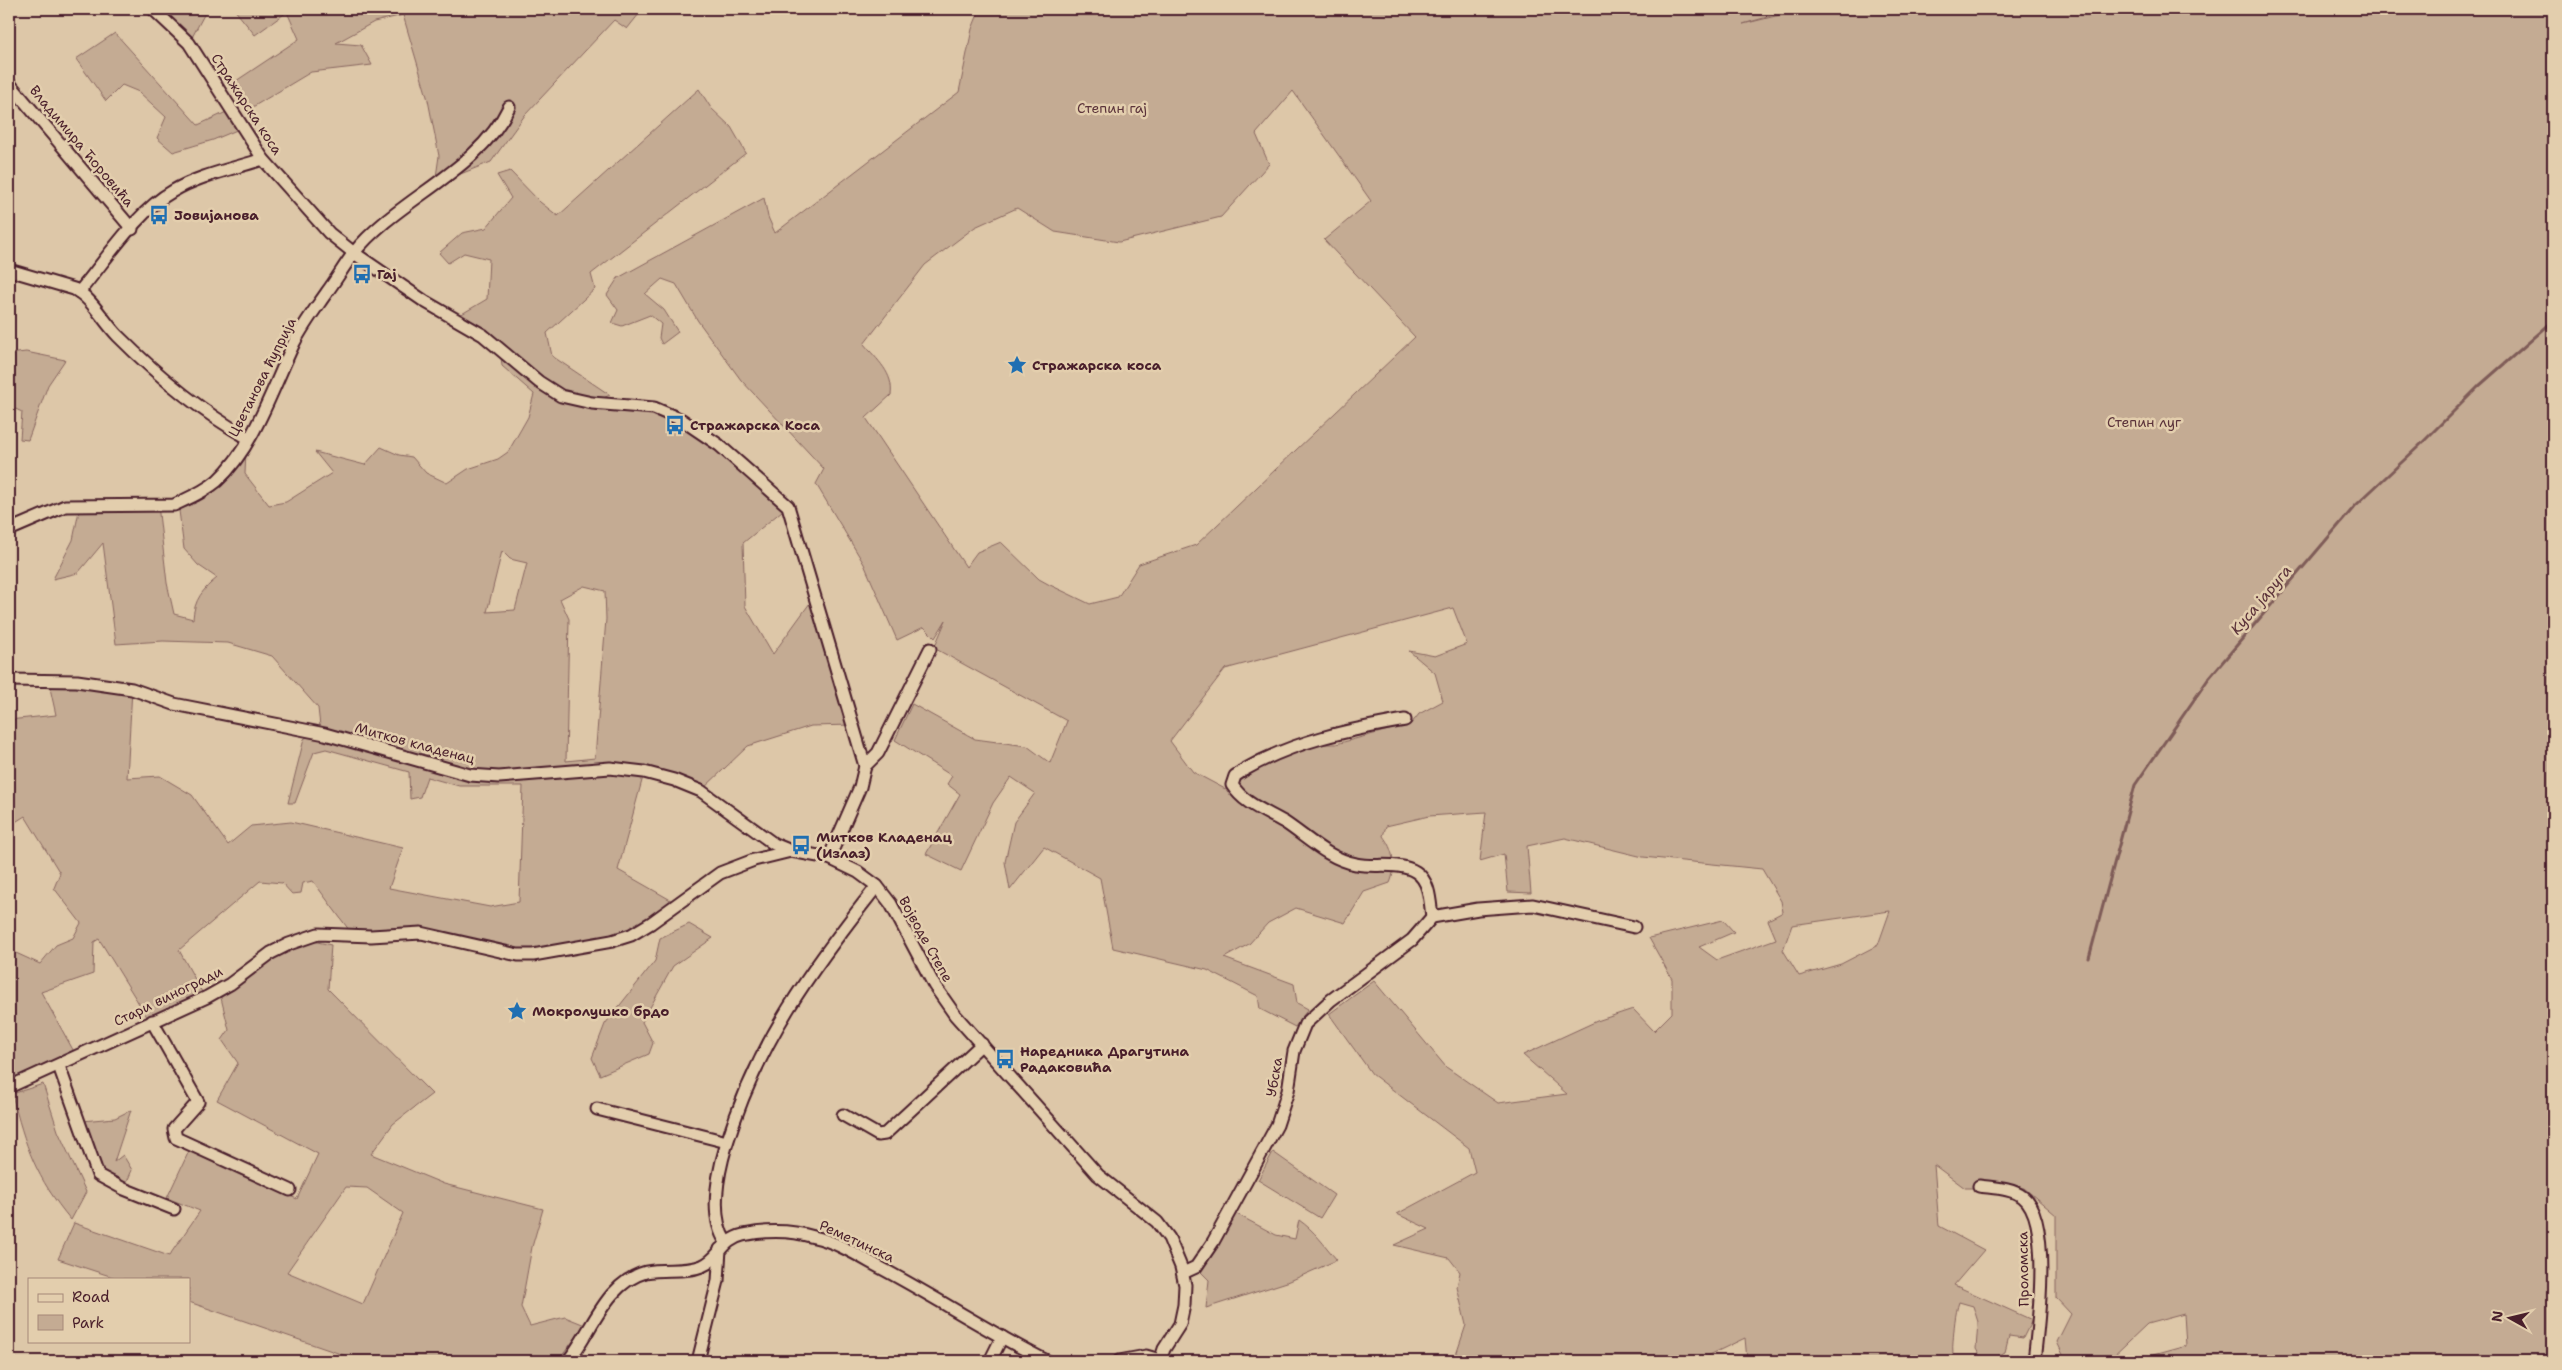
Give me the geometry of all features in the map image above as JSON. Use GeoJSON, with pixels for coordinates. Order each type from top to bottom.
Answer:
{"type":"FeatureCollection","features":[{"type":"Feature","properties":{"kind":"street","name":"Стражарска коса"},"geometry":{"type":"LineString","coordinates":[[153,9],[189,43],[263,160],[330,233],[354,253],[424,301],[483,335],[539,382],[561,396],[592,403],[654,408],[682,420],[719,445],[788,506],[866,766]]}},
{"type":"Feature","properties":{"kind":"street","name":"Владимира Ћоровића"},"geometry":{"type":"LineString","coordinates":[[9,83],[132,229]]}},
{"type":"Feature","properties":{"kind":"street","name":"Цветанова ћуприја"},"geometry":{"type":"LineString","coordinates":[[9,530],[65,506],[168,505],[187,500],[216,481],[234,461],[248,438],[271,396],[298,335],[354,253],[401,211],[482,147],[499,126],[509,107]]}},
{"type":"Feature","properties":{"kind":"street"},"geometry":{"type":"LineString","coordinates":[[79,292],[132,229],[155,205],[173,191],[203,177],[263,160]]}},
{"type":"Feature","properties":{"kind":"street"},"geometry":{"type":"LineString","coordinates":[[9,270],[79,292],[120,338],[186,396],[217,420],[248,438]]}},
{"type":"Feature","properties":{"kind":"street"},"geometry":{"type":"LineString","coordinates":[[829,858],[860,787],[866,766],[878,753],[930,649]]}},
{"type":"Feature","properties":{"kind":"street","name":"Митков кладенац"},"geometry":{"type":"LineString","coordinates":[[9,680],[77,681],[132,689],[174,704],[325,734],[438,767],[476,776],[610,768],[644,772],[674,780],[701,792],[746,826],[774,844],[795,851]]}},
{"type":"Feature","properties":{"kind":"street"},"geometry":{"type":"LineString","coordinates":[[1405,720],[1349,730],[1306,741],[1244,770],[1235,776],[1232,785],[1241,796],[1256,808],[1284,823],[1340,860],[1357,865],[1400,866],[1415,871],[1427,888],[1432,917],[1478,909],[1532,906],[1634,927]]}},
{"type":"Feature","properties":{"kind":"street","name":"Стари виногради"},"geometry":{"type":"LineString","coordinates":[[9,1087],[59,1066],[207,997],[230,984],[271,954],[308,936],[322,934],[371,936],[421,933],[518,955],[569,949],[631,935],[652,923],[720,873],[754,860],[795,851],[829,858]]}},
{"type":"Feature","properties":{"kind":"street","name":"Војводе Степе"},"geometry":{"type":"LineString","coordinates":[[829,858],[858,872],[877,886],[898,915],[943,999],[1098,1175],[1157,1222],[1173,1245],[1183,1273],[1185,1295],[1183,1316],[1160,1360]]}},
{"type":"Feature","properties":{"kind":"street"},"geometry":{"type":"LineString","coordinates":[[698,1361],[719,1273],[723,1246],[718,1216],[717,1191],[728,1142],[748,1082],[769,1039],[823,956],[877,886]]}},
{"type":"Feature","properties":{"kind":"street","name":"Убска"},"geometry":{"type":"LineString","coordinates":[[1183,1273],[1196,1267],[1213,1242],[1277,1125],[1288,1092],[1294,1051],[1305,1024],[1330,1000],[1412,940],[1432,917]]}},
{"type":"Feature","properties":{"kind":"street"},"geometry":{"type":"LineString","coordinates":[[152,1021],[198,1102],[174,1129],[176,1138],[290,1190]]}},
{"type":"Feature","properties":{"kind":"street"},"geometry":{"type":"LineString","coordinates":[[843,1115],[878,1135],[886,1134],[982,1044]]}},
{"type":"Feature","properties":{"kind":"street"},"geometry":{"type":"LineString","coordinates":[[59,1066],[98,1175],[124,1189],[174,1208]]}},
{"type":"Feature","properties":{"kind":"street"},"geometry":{"type":"LineString","coordinates":[[596,1110],[728,1142]]}},
{"type":"Feature","properties":{"kind":"street","name":"Проломска"},"geometry":{"type":"LineString","coordinates":[[1979,1186],[2017,1193],[2025,1199],[2034,1213],[2040,1240],[2040,1292],[2034,1361]]}},
{"type":"Feature","properties":{"kind":"street","name":"Реметинска"},"geometry":{"type":"LineString","coordinates":[[568,1361],[610,1296],[620,1286],[647,1272],[702,1266],[723,1246],[743,1235],[771,1232],[789,1232],[822,1239],[895,1275],[1002,1337],[1048,1361]]}},
{"type":"Feature","properties":{"kind":"street"},"geometry":{"type":"LineString","coordinates":[[990,1361],[1002,1337]]}},
{"type":"Feature","properties":{"kind":"street"},"geometry":{"type":"LineString","coordinates":[[1119,1361],[1146,1356],[1160,1360]]}},
{"type":"Feature","properties":{"kind":"green space"},"geometry":{"type":"Polygon","coordinates":[[[171,9],[211,9],[206,11],[189,43],[162,16],[171,9]]]}},
{"type":"Feature","properties":{"kind":"green space"},"geometry":{"type":"Polygon","coordinates":[[[234,9],[643,9],[627,29],[614,20],[525,115],[491,162],[435,184],[439,156],[428,100],[403,15],[374,22],[336,43],[361,45],[372,65],[311,72],[251,108],[233,83],[299,39],[287,12],[255,35],[234,9]]]}},
{"type":"Feature","properties":{"kind":"green space","name":"Степин луг"},"geometry":{"type":"Polygon","coordinates":[[[980,9],[1788,9],[1781,13],[1743,24],[1784,14],[1792,9],[2553,9],[2553,1361],[2145,1361],[2153,1355],[2186,1346],[2184,1314],[2147,1324],[2108,1361],[2066,1361],[2057,1342],[2071,1314],[2056,1298],[2056,1215],[2024,1188],[1965,1188],[1934,1165],[1939,1226],[1984,1250],[1954,1285],[2032,1320],[2023,1338],[2009,1336],[2005,1352],[1996,1357],[1982,1359],[1976,1349],[1978,1322],[1973,1306],[1959,1302],[1955,1321],[1952,1361],[1745,1361],[1747,1360],[1745,1338],[1697,1361],[1454,1361],[1466,1325],[1457,1287],[1460,1272],[1449,1258],[1394,1245],[1429,1229],[1397,1214],[1475,1172],[1469,1148],[1372,1074],[1329,1014],[1374,981],[1446,1067],[1498,1103],[1567,1094],[1523,1055],[1597,1021],[1633,1009],[1654,1031],[1672,1013],[1672,979],[1649,938],[1723,920],[1734,932],[1699,947],[1717,960],[1776,939],[1768,920],[1783,912],[1781,901],[1762,869],[1643,857],[1565,838],[1527,846],[1531,893],[1508,892],[1504,854],[1480,861],[1486,812],[1429,816],[1386,826],[1383,836],[1393,858],[1393,871],[1390,883],[1364,892],[1345,923],[1296,908],[1268,923],[1249,944],[1224,958],[1294,984],[1297,1003],[1308,1009],[1295,1027],[1260,1009],[1258,996],[1207,970],[1113,948],[1100,878],[1044,847],[1010,890],[1005,862],[1014,822],[1035,793],[1011,777],[993,803],[961,871],[926,854],[960,794],[947,784],[952,776],[895,740],[912,704],[975,739],[1027,746],[1050,763],[1067,721],[934,648],[946,620],[935,638],[924,627],[897,640],[864,564],[816,484],[824,469],[741,380],[698,321],[676,284],[662,279],[645,294],[664,310],[678,332],[662,344],[659,338],[661,324],[650,315],[622,326],[612,323],[618,310],[607,295],[618,278],[764,198],[768,217],[775,233],[959,92],[972,29],[980,9]],[[1293,91],[1256,134],[1269,164],[1221,217],[1119,242],[1055,232],[1017,208],[975,227],[925,265],[864,344],[884,367],[891,387],[891,395],[866,418],[966,567],[977,552],[1001,542],[1039,579],[1090,604],[1118,597],[1139,564],[1196,545],[1415,337],[1324,240],[1371,201],[1293,91]],[[1453,608],[1225,669],[1170,741],[1193,772],[1227,790],[1262,765],[1308,744],[1336,744],[1411,724],[1419,714],[1443,701],[1435,673],[1409,651],[1435,656],[1467,644],[1453,608]],[[1890,911],[1792,925],[1783,950],[1799,976],[1841,964],[1878,945],[1890,911]]]}},
{"type":"Feature","properties":{"kind":"green space"},"geometry":{"type":"Polygon","coordinates":[[[115,33],[198,125],[233,109],[244,127],[213,140],[173,152],[157,138],[166,117],[139,92],[122,85],[106,101],[76,59],[115,33]]]}},
{"type":"Feature","properties":{"kind":"green space"},"geometry":{"type":"Polygon","coordinates":[[[699,89],[711,108],[731,127],[746,153],[591,274],[595,289],[547,333],[552,356],[610,395],[594,402],[645,406],[682,420],[788,506],[743,543],[745,606],[773,654],[815,596],[853,725],[811,726],[748,746],[701,791],[644,773],[618,870],[676,903],[633,932],[520,959],[442,938],[352,934],[313,881],[303,883],[301,893],[292,894],[282,883],[260,881],[179,950],[203,994],[149,1020],[99,939],[94,942],[93,974],[41,992],[77,1057],[9,1087],[9,955],[16,953],[40,964],[56,945],[73,938],[81,923],[54,888],[60,873],[25,816],[9,826],[9,720],[56,715],[48,679],[132,689],[127,778],[160,776],[192,795],[228,845],[251,826],[291,822],[403,848],[389,888],[490,907],[519,902],[523,786],[459,786],[427,777],[420,797],[410,799],[409,772],[326,749],[314,752],[295,803],[288,803],[304,739],[320,726],[318,708],[272,656],[228,643],[163,641],[116,644],[103,543],[78,573],[53,579],[73,540],[80,506],[158,505],[167,583],[174,614],[193,619],[197,601],[207,586],[217,578],[198,565],[184,549],[178,503],[187,500],[246,451],[245,474],[269,505],[286,502],[332,473],[315,452],[365,465],[381,447],[399,455],[412,457],[426,473],[447,483],[468,469],[498,459],[508,452],[528,417],[534,394],[502,366],[500,348],[455,318],[487,299],[489,259],[464,253],[448,263],[439,253],[462,233],[486,228],[511,198],[497,175],[510,171],[540,202],[558,216],[699,89]],[[502,551],[487,612],[515,610],[527,563],[510,559],[502,551]],[[584,586],[560,599],[569,619],[566,761],[595,758],[606,619],[605,591],[584,586]]]}},
{"type":"Feature","properties":{"kind":"green space"},"geometry":{"type":"Polygon","coordinates":[[[26,352],[65,360],[48,385],[28,440],[20,439],[22,412],[9,406],[9,354],[26,352]]]}},
{"type":"Feature","properties":{"kind":"green space"},"geometry":{"type":"Polygon","coordinates":[[[689,924],[713,938],[673,966],[642,1022],[653,1043],[649,1054],[600,1075],[592,1058],[605,1024],[655,961],[660,938],[689,924]]]}},
{"type":"Feature","properties":{"kind":"green space"},"geometry":{"type":"Polygon","coordinates":[[[308,940],[331,945],[328,989],[432,1094],[393,1124],[371,1154],[444,1184],[543,1209],[532,1247],[521,1307],[530,1326],[565,1317],[585,1325],[558,1361],[361,1361],[190,1302],[190,1278],[116,1278],[58,1259],[74,1223],[169,1256],[200,1211],[167,1198],[189,1151],[297,1199],[318,1154],[217,1100],[238,1063],[222,1040],[229,1030],[219,990],[283,952],[308,940]],[[346,1187],[287,1272],[363,1304],[403,1213],[367,1188],[346,1187]]]}},
{"type":"Feature","properties":{"kind":"green space"},"geometry":{"type":"Polygon","coordinates":[[[43,1084],[58,1131],[86,1192],[71,1220],[49,1190],[33,1161],[12,1094],[43,1084]]]}},
{"type":"Feature","properties":{"kind":"green space"},"geometry":{"type":"Polygon","coordinates":[[[131,1110],[114,1162],[123,1155],[132,1170],[124,1189],[100,1177],[82,1121],[115,1118],[131,1110]]]}},
{"type":"Feature","properties":{"kind":"green space"},"geometry":{"type":"Polygon","coordinates":[[[1273,1152],[1334,1195],[1320,1218],[1258,1180],[1273,1152]]]}},
{"type":"Feature","properties":{"kind":"green space"},"geometry":{"type":"Polygon","coordinates":[[[1229,1210],[1276,1235],[1295,1239],[1299,1220],[1315,1234],[1337,1260],[1290,1281],[1206,1308],[1209,1280],[1196,1267],[1229,1210]]]}},
{"type":"Feature","properties":{"kind":"waterway","name":"Куса јаруга"},"geometry":{"type":"LineString","coordinates":[[2089,958],[2135,785],[2209,678],[2355,506],[2479,386],[2553,321]]}},
{"type":"Feature","properties":{"kind":"place","name":"Јовијанова"},"geometry":{"type":"Point","coordinates":[159,215]}},
{"type":"Feature","properties":{"kind":"place","name":"Гај"},"geometry":{"type":"Point","coordinates":[362,274]}},
{"type":"Feature","properties":{"kind":"place","name":"Стражарска коса"},"geometry":{"type":"Point","coordinates":[1017,365]}},
{"type":"Feature","properties":{"kind":"place","name":"Стражарска Коса"},"geometry":{"type":"Point","coordinates":[675,425]}},
{"type":"Feature","properties":{"kind":"place","name":"Митков Кладенац (Излаз)"},"geometry":{"type":"Point","coordinates":[801,845]}},
{"type":"Feature","properties":{"kind":"place","name":"Мокролушко брдо"},"geometry":{"type":"Point","coordinates":[517,1011]}},
{"type":"Feature","properties":{"kind":"place","name":"Наредника Драгутина Радаковића"},"geometry":{"type":"Point","coordinates":[1005,1059]}},
{"type":"Feature","properties":{"kind":"park label","name":"Степин гај"},"geometry":{"type":"Point","coordinates":[1112,108]}}]}
